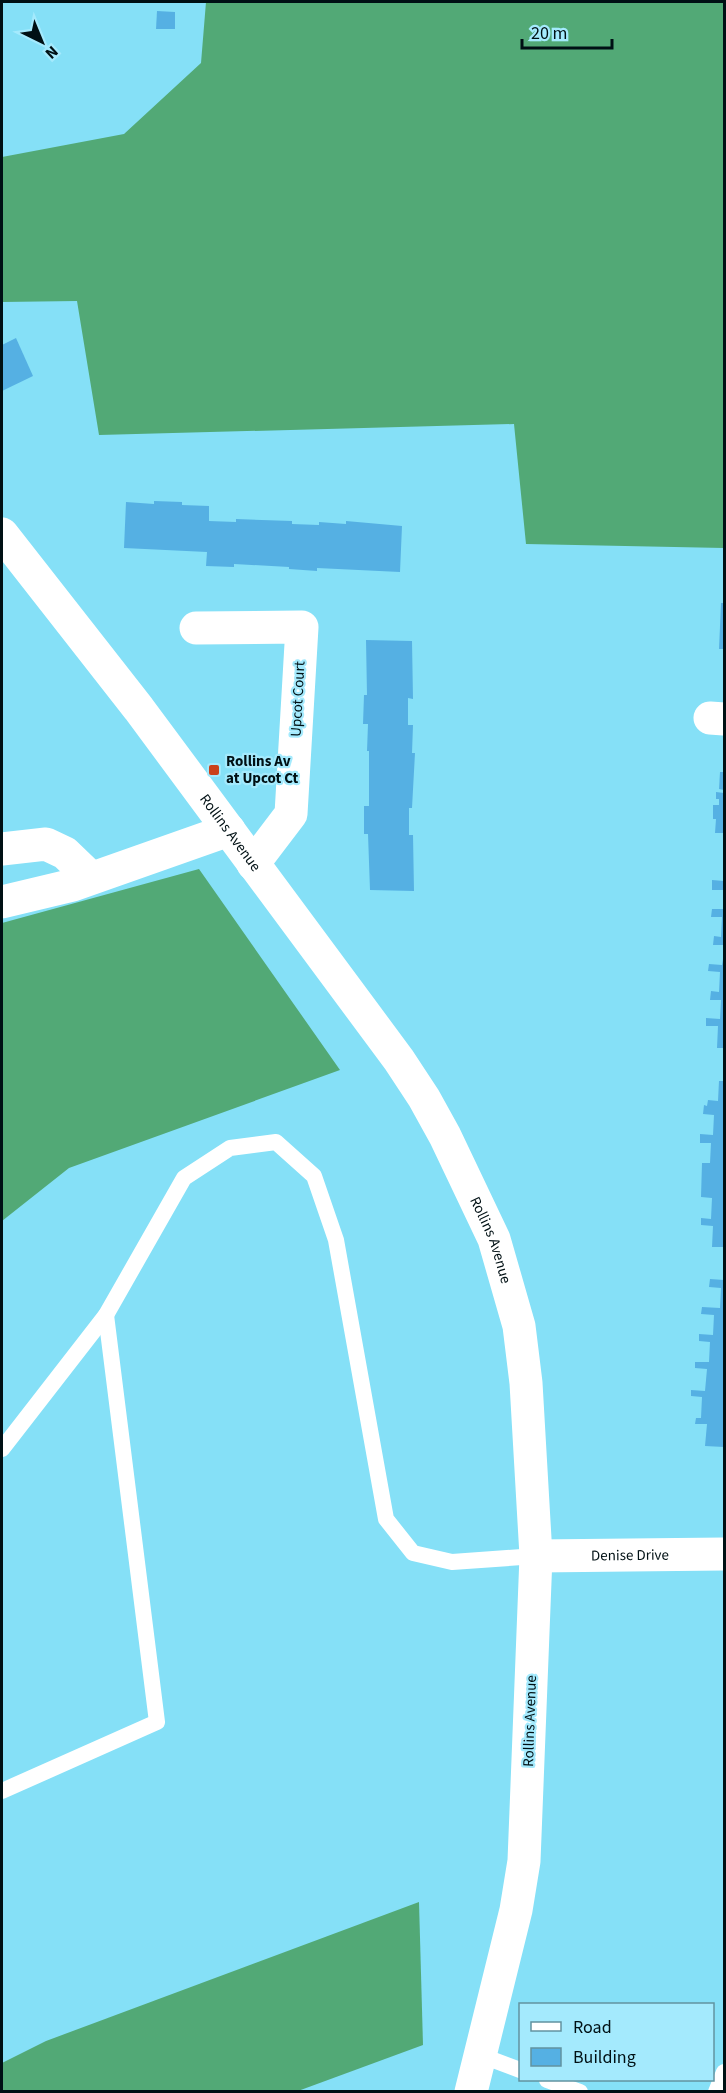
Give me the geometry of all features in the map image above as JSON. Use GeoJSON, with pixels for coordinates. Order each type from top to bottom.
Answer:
{"type":"FeatureCollection","features":[{"type":"Feature","properties":{"kind":"street","name":"Rollins Avenue"},"geometry":{"type":"LineString","coordinates":[[2,534],[139,709],[379,1032],[424,1098],[494,1239],[519,1326],[526,1383],[536,1556],[524,1861],[514,1920],[471,2091]]}},
{"type":"Feature","properties":{"kind":"street","name":"Upcot Court"},"geometry":{"type":"LineString","coordinates":[[196,628],[302,627],[291,814],[253,864]]}},
{"type":"Feature","properties":{"kind":"street"},"geometry":{"type":"LineString","coordinates":[[2,902],[44,893],[228,830]]}},
{"type":"Feature","properties":{"kind":"street"},"geometry":{"type":"LineString","coordinates":[[2,849],[46,844],[64,853],[91,878]]}},
{"type":"Feature","properties":{"kind":"street","name":"Denise Drive"},"geometry":{"type":"LineString","coordinates":[[536,1556],[724,1554]]}},
{"type":"Feature","properties":{"kind":"lane"},"geometry":{"type":"LineString","coordinates":[[2,1449],[106,1315],[184,1178],[230,1148],[276,1142],[314,1176],[336,1240],[386,1519],[413,1553],[452,1562],[536,1556]]}},
{"type":"Feature","properties":{"kind":"lane"},"geometry":{"type":"LineString","coordinates":[[2,1791],[158,1722],[106,1315]]}},
{"type":"Feature","properties":{"kind":"lane"},"geometry":{"type":"LineString","coordinates":[[480,2055],[519,2070]]}},
{"type":"Feature","properties":{"kind":"lane"},"geometry":{"type":"LineString","coordinates":[[716,2091],[724,2072]]}},
{"type":"Feature","properties":{"kind":"lane"},"geometry":{"type":"LineString","coordinates":[[553,2081],[580,2091]]}},
{"type":"Feature","properties":{"kind":"green space"},"geometry":{"type":"Polygon","coordinates":[[[206,2],[724,2],[724,548],[526,544],[514,424],[99,435],[77,301],[2,302],[2,157],[124,134],[201,63],[206,2]]]}},
{"type":"Feature","properties":{"kind":"green space"},"geometry":{"type":"Polygon","coordinates":[[[199,869],[340,1070],[69,1168],[2,1221],[2,923],[199,869]]]}},
{"type":"Feature","properties":{"kind":"green space"},"geometry":{"type":"Polygon","coordinates":[[[419,1902],[423,2045],[298,2091],[2,2091],[2,2063],[46,2041],[419,1902]]]}},
{"type":"Feature","properties":{"kind":"building"},"geometry":{"type":"Polygon","coordinates":[[[157,11],[175,12],[175,29],[156,29],[157,11]]]}},
{"type":"Feature","properties":{"kind":"building"},"geometry":{"type":"Polygon","coordinates":[[[16,338],[33,376],[2,391],[2,345],[16,338]]]}},
{"type":"Feature","properties":{"kind":"building"},"geometry":{"type":"Polygon","coordinates":[[[154,501],[209,506],[209,521],[236,522],[236,519],[292,521],[292,524],[319,525],[319,522],[346,524],[346,521],[402,526],[400,572],[317,568],[317,571],[234,564],[234,567],[206,566],[207,552],[124,548],[126,502],[154,504],[154,501]]]}},
{"type":"Feature","properties":{"kind":"building"},"geometry":{"type":"Polygon","coordinates":[[[721,603],[724,603],[724,649],[719,649],[721,603]]]}},
{"type":"Feature","properties":{"kind":"building"},"geometry":{"type":"Polygon","coordinates":[[[366,640],[412,641],[413,699],[408,698],[408,725],[413,725],[412,753],[415,753],[412,808],[409,808],[409,835],[413,835],[414,891],[370,890],[368,834],[364,834],[364,806],[369,806],[368,724],[363,724],[364,695],[367,695],[366,640]]]}},
{"type":"Feature","properties":{"kind":"building"},"geometry":{"type":"Polygon","coordinates":[[[720,772],[724,772],[724,790],[719,789],[720,772]]]}},
{"type":"Feature","properties":{"kind":"building"},"geometry":{"type":"Polygon","coordinates":[[[716,792],[724,793],[724,833],[715,833],[716,819],[713,819],[713,805],[719,805],[716,792]]]}},
{"type":"Feature","properties":{"kind":"building"},"geometry":{"type":"Polygon","coordinates":[[[712,880],[724,881],[724,890],[712,890],[712,880]]]}},
{"type":"Feature","properties":{"kind":"building"},"geometry":{"type":"Polygon","coordinates":[[[712,909],[724,909],[724,945],[713,945],[714,936],[721,937],[722,917],[711,917],[712,909]]]}},
{"type":"Feature","properties":{"kind":"building"},"geometry":{"type":"Polygon","coordinates":[[[723,959],[724,1048],[717,1048],[718,1026],[706,1026],[706,1018],[720,1019],[721,1000],[710,1000],[711,991],[719,992],[720,972],[708,971],[709,964],[722,965],[723,959]]]}},
{"type":"Feature","properties":{"kind":"building"},"geometry":{"type":"Polygon","coordinates":[[[719,1081],[724,1081],[724,1247],[712,1247],[713,1226],[701,1225],[701,1218],[711,1219],[712,1198],[701,1197],[702,1163],[710,1163],[711,1143],[700,1143],[700,1134],[713,1135],[714,1115],[703,1114],[704,1105],[707,1106],[708,1100],[718,1101],[719,1081]]]}},
{"type":"Feature","properties":{"kind":"building"},"geometry":{"type":"Polygon","coordinates":[[[710,1279],[724,1280],[724,1447],[705,1446],[707,1424],[695,1424],[696,1418],[701,1418],[702,1397],[691,1396],[691,1390],[705,1391],[707,1369],[695,1368],[695,1362],[709,1362],[710,1342],[699,1341],[699,1334],[713,1335],[714,1315],[701,1314],[702,1307],[720,1308],[721,1288],[709,1287],[710,1279]]]}},
{"type":"Feature","properties":{"kind":"place","name":"Rollins Av at Upcot Ct"},"geometry":{"type":"Point","coordinates":[214,770]}}]}
